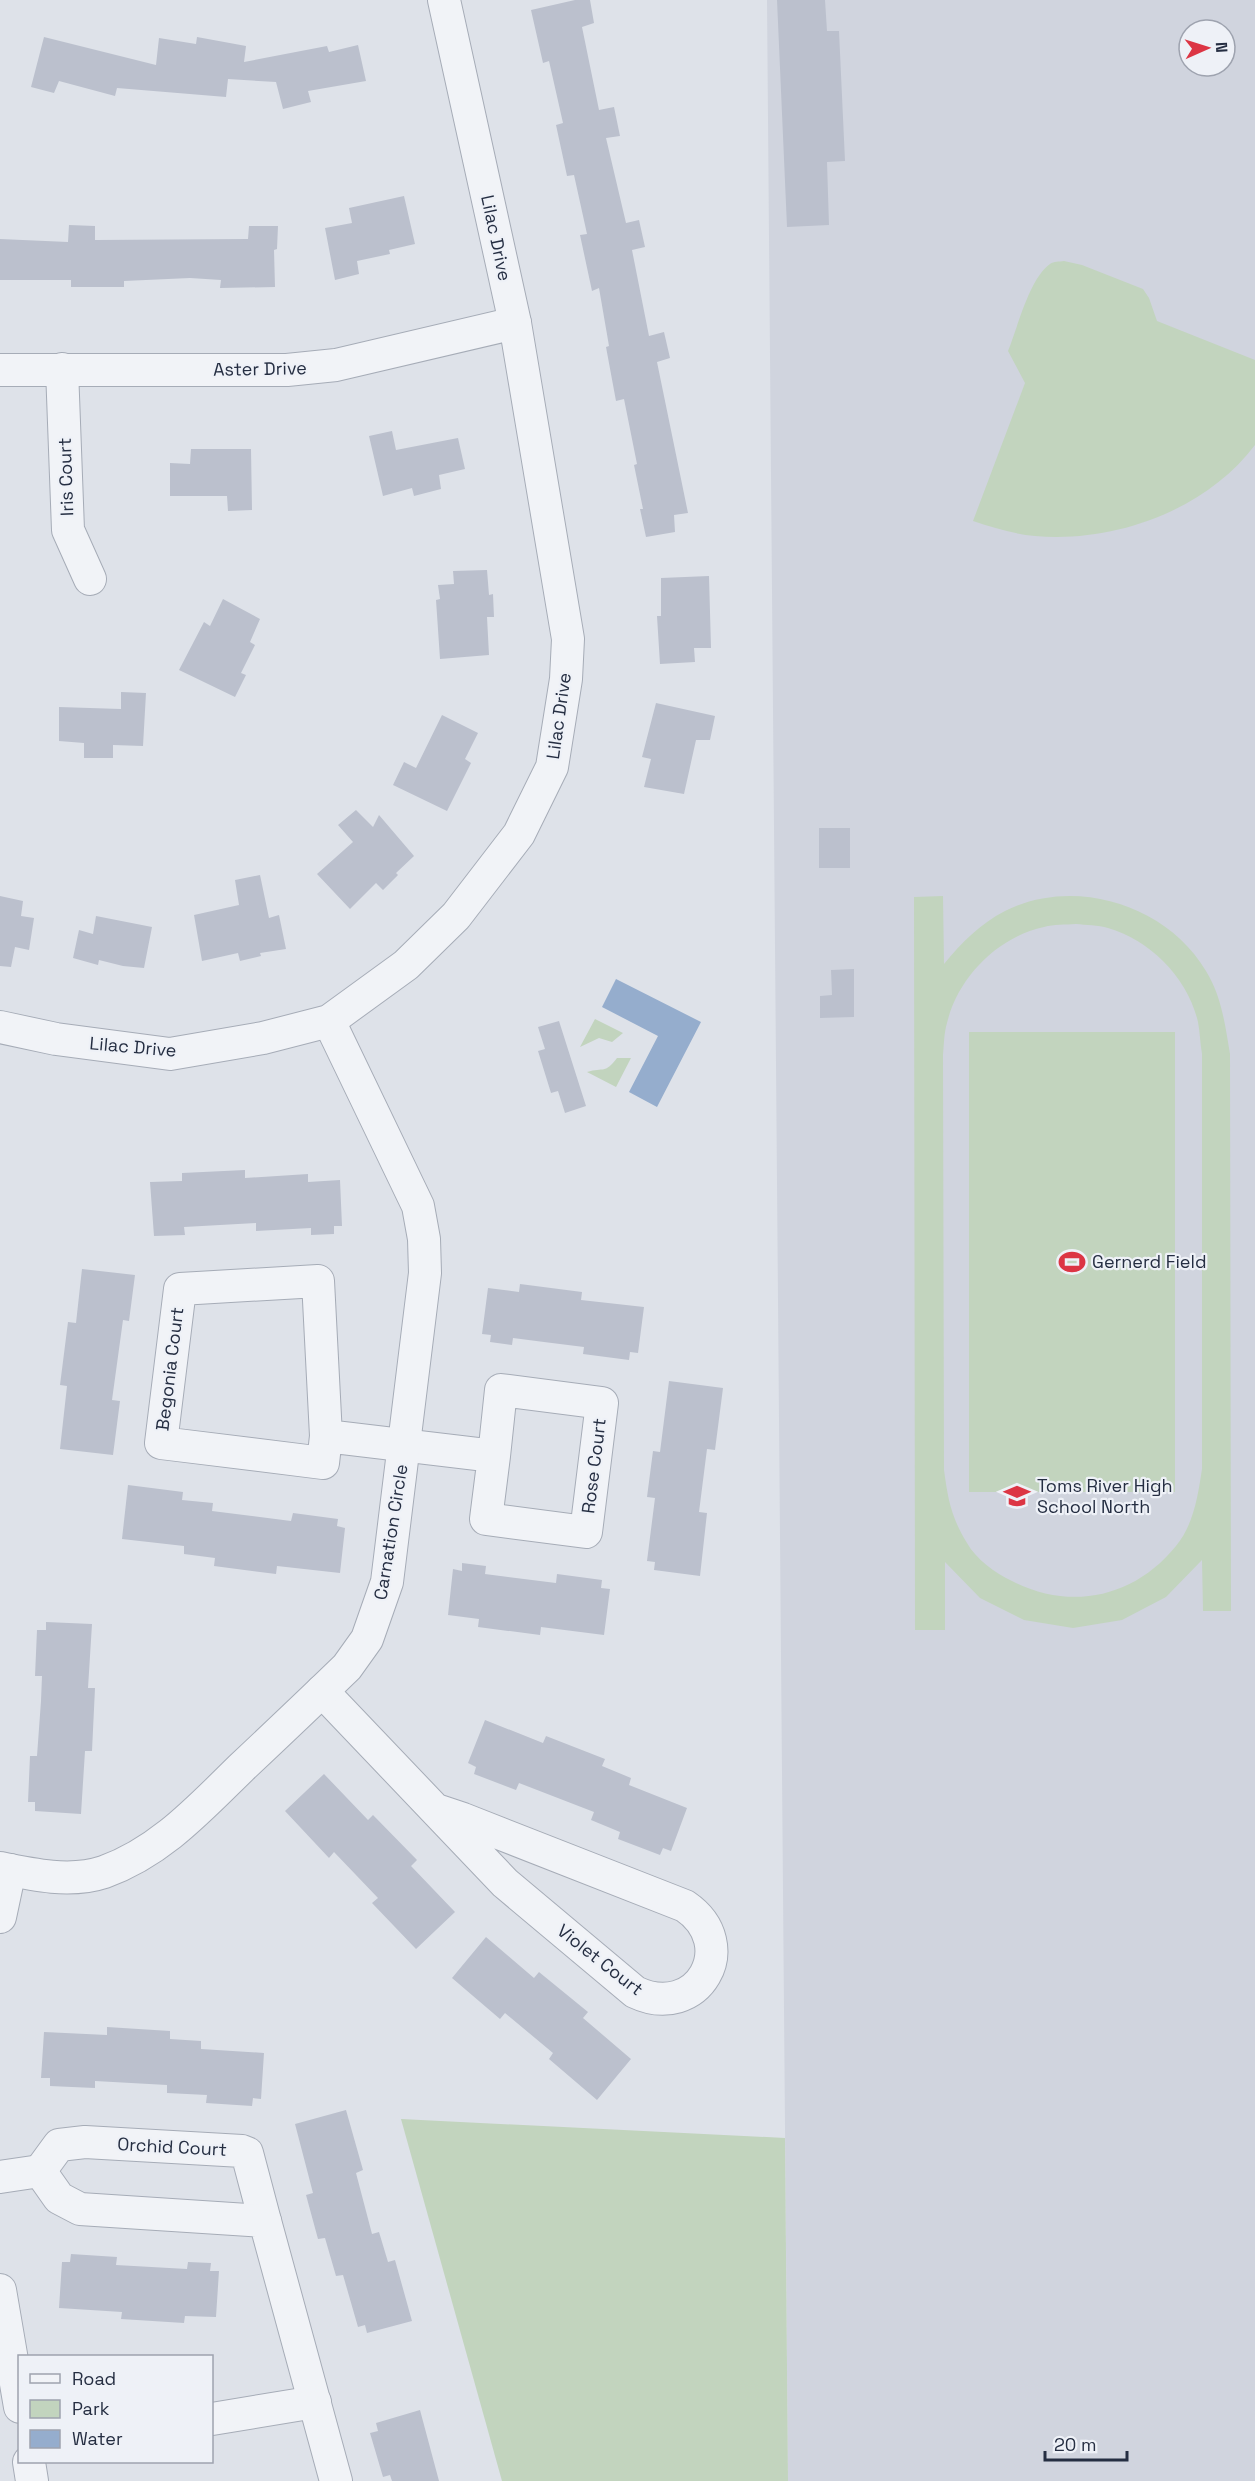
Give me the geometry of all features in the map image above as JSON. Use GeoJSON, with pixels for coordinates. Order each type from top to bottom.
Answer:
{"type":"FeatureCollection","features":[{"type":"Feature","properties":{"kind":"street","name":"Lilac Drive"},"geometry":{"type":"LineString","coordinates":[[0,1027],[56,1039],[170,1054],[262,1038],[329,1021],[406,965],[456,916],[519,834],[552,767],[566,679],[568,639],[514,323],[444,0]]}},
{"type":"Feature","properties":{"kind":"street","name":"Aster Drive"},"geometry":{"type":"LineString","coordinates":[[0,370],[288,370],[336,365],[514,323]]}},
{"type":"Feature","properties":{"kind":"street","name":"Iris Court"},"geometry":{"type":"LineString","coordinates":[[62,369],[68,530],[90,579]]}},
{"type":"Feature","properties":{"kind":"street","name":"Carnation Circle"},"geometry":{"type":"LineString","coordinates":[[5,1869],[38,1876],[72,1877],[102,1872],[145,1854],[178,1829],[347,1667],[367,1639],[380,1607],[387,1582],[425,1273],[424,1239],[418,1206],[329,1021]]}},
{"type":"Feature","properties":{"kind":"street","name":"Begonia Court"},"geometry":{"type":"LineString","coordinates":[[318,1281],[326,1436],[323,1463],[161,1443],[180,1289],[318,1281]]}},
{"type":"Feature","properties":{"kind":"street","name":"Rose Court"},"geometry":{"type":"LineString","coordinates":[[501,1390],[602,1403],[586,1532],[486,1520],[494,1456],[501,1390]]}},
{"type":"Feature","properties":{"kind":"street"},"geometry":{"type":"LineString","coordinates":[[326,1436],[494,1456]]}},
{"type":"Feature","properties":{"kind":"street","name":"Violet Court"},"geometry":{"type":"LineString","coordinates":[[322,1691],[505,1883],[635,1992],[647,1997],[673,1999],[686,1994],[705,1976],[710,1963],[710,1936],[696,1913],[685,1906],[436,1810]]}},
{"type":"Feature","properties":{"kind":"street"},"geometry":{"type":"LineString","coordinates":[[0,1917],[5,1869]]}},
{"type":"Feature","properties":{"kind":"street","name":"Orchid Court"},"geometry":{"type":"LineString","coordinates":[[40,2171],[59,2145],[85,2142],[247,2153],[336,2481]]}},
{"type":"Feature","properties":{"kind":"street"},"geometry":{"type":"LineString","coordinates":[[0,2178],[40,2171],[59,2198],[81,2209],[266,2221]]}},
{"type":"Feature","properties":{"kind":"street"},"geometry":{"type":"LineString","coordinates":[[0,2290],[18,2395]]}},
{"type":"Feature","properties":{"kind":"street"},"geometry":{"type":"LineString","coordinates":[[213,2419],[315,2402]]}},
{"type":"Feature","properties":{"kind":"street"},"geometry":{"type":"LineString","coordinates":[[29,2463],[32,2481]]}},
{"type":"Feature","properties":{"kind":"shaded area","name":"Toms River High School North"},"geometry":{"type":"Polygon","coordinates":[[[767,0],[1255,0],[1255,2481],[788,2481],[767,0]]]}},
{"type":"Feature","properties":{"kind":"green space"},"geometry":{"type":"Polygon","coordinates":[[[1064,261],[1082,265],[1143,289],[1149,298],[1157,321],[1255,360],[1255,445],[1235,468],[1211,488],[1157,518],[1096,534],[1065,537],[1035,536],[973,521],[1025,383],[1008,351],[1036,281],[1050,264],[1064,261]]]}},
{"type":"Feature","properties":{"kind":"green space"},"geometry":{"type":"Polygon","coordinates":[[[943,896],[944,964],[972,934],[1005,911],[1032,901],[1060,896],[1089,897],[1117,903],[1144,914],[1168,929],[1189,948],[1206,971],[1216,991],[1230,1054],[1231,1611],[1203,1611],[1202,1560],[1166,1597],[1122,1620],[1073,1628],[1024,1620],[980,1598],[945,1562],[945,1630],[915,1630],[914,897],[943,896]],[[1076,924],[1052,925],[1027,932],[996,950],[970,975],[960,990],[952,1006],[945,1031],[943,1055],[944,1470],[949,1499],[957,1525],[975,1555],[993,1570],[1034,1590],[1078,1597],[1121,1588],[1141,1578],[1159,1564],[1176,1546],[1187,1528],[1199,1489],[1202,1469],[1202,1054],[1198,1022],[1193,1006],[1186,990],[1165,963],[1152,951],[1124,934],[1104,927],[1076,924]]]}},
{"type":"Feature","properties":{"kind":"green space"},"geometry":{"type":"Polygon","coordinates":[[[595,1019],[623,1033],[612,1042],[599,1038],[580,1047],[595,1019]]]}},
{"type":"Feature","properties":{"kind":"green space","name":"Gernerd Field"},"geometry":{"type":"Polygon","coordinates":[[[969,1032],[1175,1032],[1175,1492],[969,1492],[969,1032]]]}},
{"type":"Feature","properties":{"kind":"green space"},"geometry":{"type":"Polygon","coordinates":[[[617,1058],[631,1058],[616,1087],[587,1072],[607,1068],[617,1058]]]}},
{"type":"Feature","properties":{"kind":"green space"},"geometry":{"type":"Polygon","coordinates":[[[401,2119],[785,2138],[788,2481],[502,2481],[401,2119]]]}},
{"type":"Feature","properties":{"kind":"water"},"geometry":{"type":"Polygon","coordinates":[[[616,979],[701,1022],[657,1107],[629,1092],[658,1036],[602,1007],[616,979]]]}},
{"type":"Feature","properties":{"kind":"building"},"geometry":{"type":"Polygon","coordinates":[[[575,0],[590,0],[594,23],[582,27],[599,110],[614,107],[620,136],[606,138],[626,223],[639,220],[645,247],[632,250],[649,336],[664,332],[670,358],[657,362],[688,513],[674,515],[675,532],[646,537],[634,465],[637,464],[624,399],[616,401],[606,347],[609,346],[599,288],[592,291],[580,235],[587,234],[574,175],[567,176],[556,125],[563,123],[549,61],[543,63],[531,10],[575,0]]]}},
{"type":"Feature","properties":{"kind":"building"},"geometry":{"type":"Polygon","coordinates":[[[777,0],[825,0],[827,31],[839,31],[845,161],[827,162],[829,225],[787,227],[777,0]]]}},
{"type":"Feature","properties":{"kind":"building"},"geometry":{"type":"Polygon","coordinates":[[[44,37],[156,65],[159,38],[196,44],[197,37],[246,46],[244,62],[327,46],[329,52],[358,45],[366,81],[308,91],[311,102],[283,109],[276,82],[228,79],[226,97],[117,88],[115,96],[59,81],[54,93],[31,87],[44,37]]]}},
{"type":"Feature","properties":{"kind":"building"},"geometry":{"type":"Polygon","coordinates":[[[404,196],[415,244],[389,250],[390,254],[357,261],[359,274],[335,280],[325,228],[352,223],[349,208],[404,196]]]}},
{"type":"Feature","properties":{"kind":"building"},"geometry":{"type":"Polygon","coordinates":[[[69,225],[95,226],[95,240],[248,239],[249,226],[278,226],[277,249],[274,250],[275,287],[220,288],[221,280],[190,278],[124,281],[124,287],[71,287],[71,280],[0,280],[0,239],[68,242],[69,225]]]}},
{"type":"Feature","properties":{"kind":"building"},"geometry":{"type":"Polygon","coordinates":[[[392,431],[396,450],[458,438],[465,469],[439,475],[441,489],[414,496],[412,488],[383,496],[369,436],[392,431]]]}},
{"type":"Feature","properties":{"kind":"building"},"geometry":{"type":"Polygon","coordinates":[[[191,449],[251,449],[252,510],[228,511],[227,496],[170,496],[170,463],[190,464],[191,449]]]}},
{"type":"Feature","properties":{"kind":"building"},"geometry":{"type":"Polygon","coordinates":[[[487,570],[489,595],[493,594],[494,617],[487,617],[489,655],[440,659],[436,600],[440,599],[438,585],[454,584],[453,571],[487,570]]]}},
{"type":"Feature","properties":{"kind":"building"},"geometry":{"type":"Polygon","coordinates":[[[709,576],[711,648],[694,648],[695,662],[660,664],[657,616],[661,616],[661,578],[709,576]]]}},
{"type":"Feature","properties":{"kind":"building"},"geometry":{"type":"Polygon","coordinates":[[[223,599],[260,619],[250,642],[255,645],[241,673],[246,675],[235,697],[179,670],[204,622],[210,626],[223,599]]]}},
{"type":"Feature","properties":{"kind":"building"},"geometry":{"type":"Polygon","coordinates":[[[121,692],[146,693],[143,746],[113,745],[113,758],[84,758],[84,743],[59,741],[59,707],[121,709],[121,692]]]}},
{"type":"Feature","properties":{"kind":"building"},"geometry":{"type":"Polygon","coordinates":[[[656,703],[715,716],[710,740],[696,740],[684,794],[644,787],[651,759],[642,757],[656,703]]]}},
{"type":"Feature","properties":{"kind":"building"},"geometry":{"type":"Polygon","coordinates":[[[442,715],[478,733],[465,759],[471,763],[447,811],[393,785],[404,762],[416,768],[442,715]]]}},
{"type":"Feature","properties":{"kind":"building"},"geometry":{"type":"Polygon","coordinates":[[[356,810],[373,827],[379,815],[414,856],[396,873],[398,875],[383,890],[376,883],[350,909],[317,874],[353,842],[338,825],[356,810]]]}},
{"type":"Feature","properties":{"kind":"building"},"geometry":{"type":"Polygon","coordinates":[[[819,828],[850,828],[850,868],[819,868],[819,828]]]}},
{"type":"Feature","properties":{"kind":"building"},"geometry":{"type":"Polygon","coordinates":[[[260,875],[269,918],[279,915],[286,949],[260,953],[261,956],[240,961],[238,953],[202,961],[194,915],[239,905],[235,880],[260,875]]]}},
{"type":"Feature","properties":{"kind":"building"},"geometry":{"type":"Polygon","coordinates":[[[0,896],[23,901],[21,916],[34,918],[29,950],[15,947],[11,967],[0,966],[0,896]]]}},
{"type":"Feature","properties":{"kind":"building"},"geometry":{"type":"Polygon","coordinates":[[[96,916],[152,927],[144,968],[99,960],[98,965],[73,958],[79,930],[93,934],[96,916]]]}},
{"type":"Feature","properties":{"kind":"building"},"geometry":{"type":"Polygon","coordinates":[[[854,969],[854,1017],[820,1018],[820,996],[832,995],[831,970],[854,969]]]}},
{"type":"Feature","properties":{"kind":"building"},"geometry":{"type":"Polygon","coordinates":[[[559,1021],[586,1106],[565,1113],[558,1091],[551,1093],[538,1051],[545,1049],[538,1027],[559,1021]]]}},
{"type":"Feature","properties":{"kind":"building"},"geometry":{"type":"Polygon","coordinates":[[[245,1170],[245,1178],[308,1174],[308,1182],[340,1180],[342,1226],[334,1226],[334,1234],[311,1235],[311,1228],[256,1231],[256,1223],[184,1227],[185,1235],[154,1236],[150,1182],[182,1181],[182,1173],[245,1170]]]}},
{"type":"Feature","properties":{"kind":"building"},"geometry":{"type":"Polygon","coordinates":[[[82,1269],[135,1275],[129,1321],[123,1320],[112,1400],[120,1401],[113,1455],[60,1449],[67,1386],[60,1385],[68,1322],[76,1323],[82,1269]]]}},
{"type":"Feature","properties":{"kind":"building"},"geometry":{"type":"Polygon","coordinates":[[[520,1284],[582,1292],[581,1300],[644,1307],[638,1353],[630,1352],[629,1360],[583,1354],[584,1347],[513,1338],[512,1345],[490,1342],[491,1335],[482,1334],[488,1288],[519,1292],[520,1284]]]}},
{"type":"Feature","properties":{"kind":"building"},"geometry":{"type":"Polygon","coordinates":[[[669,1381],[723,1388],[715,1450],[707,1449],[699,1512],[707,1513],[700,1576],[654,1570],[655,1562],[647,1561],[655,1498],[647,1497],[653,1451],[660,1452],[669,1381]]]}},
{"type":"Feature","properties":{"kind":"building"},"geometry":{"type":"Polygon","coordinates":[[[128,1485],[183,1492],[182,1500],[213,1503],[212,1511],[291,1521],[293,1513],[338,1519],[337,1526],[345,1528],[340,1573],[277,1566],[276,1574],[214,1566],[215,1558],[184,1554],[184,1546],[122,1539],[128,1485]]]}},
{"type":"Feature","properties":{"kind":"building"},"geometry":{"type":"Polygon","coordinates":[[[462,1563],[486,1566],[485,1574],[556,1583],[557,1574],[602,1580],[601,1588],[610,1589],[604,1635],[541,1627],[540,1635],[478,1627],[479,1619],[448,1615],[453,1569],[462,1571],[462,1563]]]}},
{"type":"Feature","properties":{"kind":"building"},"geometry":{"type":"Polygon","coordinates":[[[46,1622],[92,1624],[88,1688],[95,1688],[92,1751],[85,1751],[81,1814],[35,1811],[35,1802],[28,1802],[30,1756],[37,1756],[41,1701],[42,1676],[35,1676],[37,1630],[46,1630],[46,1622]]]}},
{"type":"Feature","properties":{"kind":"building"},"geometry":{"type":"Polygon","coordinates":[[[485,1720],[543,1743],[546,1736],[605,1759],[602,1766],[631,1778],[629,1785],[687,1808],[671,1851],[663,1848],[660,1855],[618,1839],[620,1832],[591,1820],[594,1812],[519,1783],[516,1790],[474,1774],[476,1767],[468,1763],[485,1720]]]}},
{"type":"Feature","properties":{"kind":"building"},"geometry":{"type":"Polygon","coordinates":[[[324,1774],[368,1820],[373,1815],[417,1860],[411,1866],[455,1912],[416,1949],[372,1903],[378,1898],[334,1852],[329,1858],[285,1811],[324,1774]]]}},
{"type":"Feature","properties":{"kind":"building"},"geometry":{"type":"Polygon","coordinates":[[[486,1937],[534,1978],[539,1972],[588,2012],[583,2018],[631,2059],[597,2100],[549,2059],[553,2053],[505,2013],[500,2019],[452,1978],[486,1937]]]}},
{"type":"Feature","properties":{"kind":"building"},"geometry":{"type":"Polygon","coordinates":[[[107,2027],[170,2031],[170,2039],[201,2041],[201,2049],[264,2053],[261,2099],[253,2098],[252,2106],[206,2103],[207,2095],[167,2093],[167,2085],[95,2081],[95,2088],[50,2086],[50,2078],[41,2078],[44,2032],[107,2035],[107,2027]]]}},
{"type":"Feature","properties":{"kind":"building"},"geometry":{"type":"Polygon","coordinates":[[[346,2110],[363,2170],[356,2173],[372,2234],[379,2232],[388,2262],[395,2260],[412,2321],[367,2333],[365,2325],[358,2327],[343,2275],[336,2276],[325,2238],[318,2239],[306,2195],[313,2193],[295,2124],[346,2110]]]}},
{"type":"Feature","properties":{"kind":"building"},"geometry":{"type":"Polygon","coordinates":[[[71,2254],[117,2257],[116,2265],[187,2269],[188,2262],[211,2263],[210,2271],[219,2271],[216,2317],[185,2316],[184,2323],[121,2319],[122,2312],[59,2308],[62,2262],[70,2262],[71,2254]]]}},
{"type":"Feature","properties":{"kind":"building"},"geometry":{"type":"Polygon","coordinates":[[[420,2410],[439,2481],[392,2481],[390,2475],[383,2477],[370,2433],[378,2431],[376,2423],[420,2410]]]}},
{"type":"Feature","properties":{"kind":"place","name":"Gernerd Field"},"geometry":{"type":"Point","coordinates":[1072,1262]}},
{"type":"Feature","properties":{"kind":"place","name":"Toms River High School North"},"geometry":{"type":"Point","coordinates":[1017,1496]}}]}
